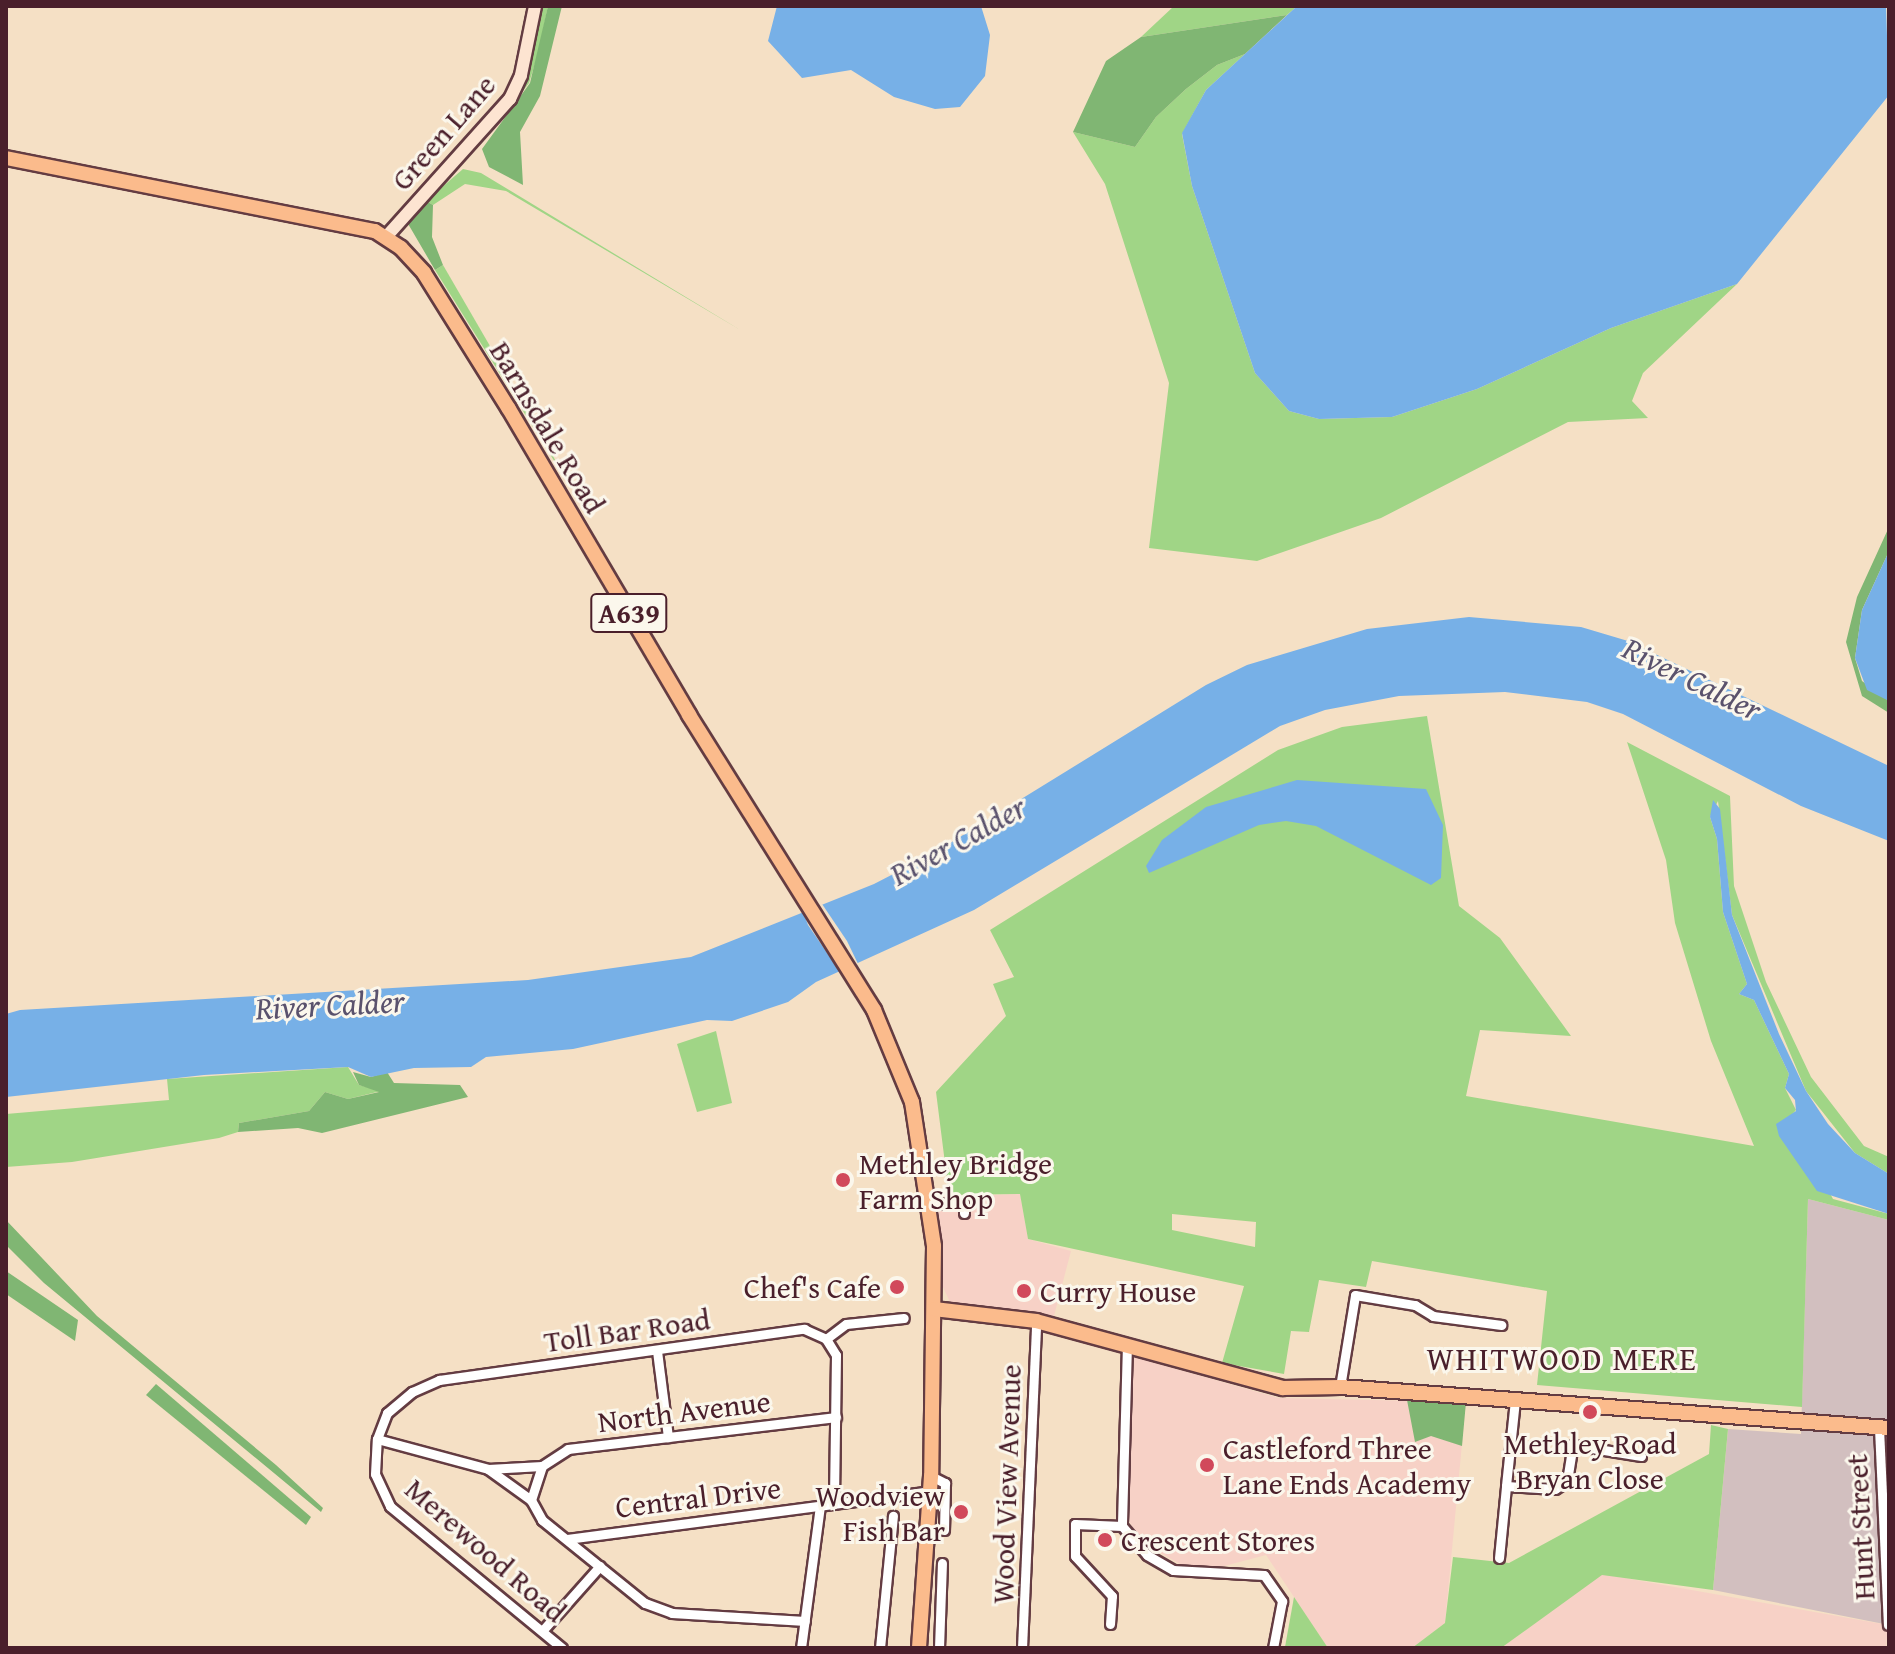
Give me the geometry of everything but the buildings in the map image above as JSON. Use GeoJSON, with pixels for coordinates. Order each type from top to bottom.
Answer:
{"type":"FeatureCollection","features":[{"type":"Feature","properties":{"kind":"main road","name":"Barnsdale Road"},"geometry":{"type":"LineString","coordinates":[[6,158],[337,220],[386,237],[413,260],[460,330],[858,985],[894,1051],[912,1102],[930,1204]]}},
{"type":"Feature","properties":{"kind":"main road","name":"A639"},"geometry":{"type":"LineString","coordinates":[[919,1648],[930,1484],[934,1309],[930,1204]]}},
{"type":"Feature","properties":{"kind":"main road"},"geometry":{"type":"LineString","coordinates":[[934,1309],[1036,1321],[1127,1344],[1249,1383],[1340,1387],[1884,1428]]}},
{"type":"Feature","properties":{"kind":"street","name":"Green Lane"},"geometry":{"type":"LineString","coordinates":[[386,237],[510,99],[521,75],[535,6]]}},
{"type":"Feature","properties":{"kind":"street"},"geometry":{"type":"LineString","coordinates":[[930,1204],[964,1203],[964,1213]]}},
{"type":"Feature","properties":{"kind":"street"},"geometry":{"type":"LineString","coordinates":[[1340,1387],[1355,1295],[1415,1305],[1433,1316],[1501,1325]]}},
{"type":"Feature","properties":{"kind":"street"},"geometry":{"type":"LineString","coordinates":[[834,1504],[836,1355],[826,1339],[846,1324],[904,1318]]}},
{"type":"Feature","properties":{"kind":"street","name":"Wood View Avenue"},"geometry":{"type":"LineString","coordinates":[[1022,1648],[1036,1321]]}},
{"type":"Feature","properties":{"kind":"street","name":"Toll Bar Road"},"geometry":{"type":"LineString","coordinates":[[377,1439],[387,1413],[412,1392],[439,1380],[804,1329],[826,1339]]}},
{"type":"Feature","properties":{"kind":"street"},"geometry":{"type":"LineString","coordinates":[[1127,1344],[1122,1526],[1147,1555],[1173,1570],[1208,1576],[1252,1571],[1264,1575],[1281,1595],[1273,1648]]}},
{"type":"Feature","properties":{"kind":"street"},"geometry":{"type":"LineString","coordinates":[[657,1351],[668,1437]]}},
{"type":"Feature","properties":{"kind":"street"},"geometry":{"type":"LineString","coordinates":[[1499,1558],[1515,1400]]}},
{"type":"Feature","properties":{"kind":"street","name":"North Avenue"},"geometry":{"type":"LineString","coordinates":[[542,1466],[568,1449],[836,1417]]}},
{"type":"Feature","properties":{"kind":"street","name":"Hunt Street"},"geometry":{"type":"LineString","coordinates":[[1884,1428],[1888,1625]]}},
{"type":"Feature","properties":{"kind":"street"},"geometry":{"type":"LineString","coordinates":[[377,1439],[488,1469],[542,1466],[531,1500]]}},
{"type":"Feature","properties":{"kind":"street","name":"Merewood Road"},"geometry":{"type":"LineString","coordinates":[[377,1439],[375,1474],[390,1506],[562,1648]]}},
{"type":"Feature","properties":{"kind":"street"},"geometry":{"type":"LineString","coordinates":[[1506,1486],[1555,1489],[1567,1481],[1573,1445],[1641,1456]]}},
{"type":"Feature","properties":{"kind":"street"},"geometry":{"type":"LineString","coordinates":[[488,1469],[531,1500],[542,1520],[645,1603],[672,1613],[805,1621]]}},
{"type":"Feature","properties":{"kind":"street"},"geometry":{"type":"LineString","coordinates":[[930,1484],[945,1483],[944,1530]]}},
{"type":"Feature","properties":{"kind":"street","name":"Central Drive"},"geometry":{"type":"LineString","coordinates":[[567,1539],[834,1504],[930,1484]]}},
{"type":"Feature","properties":{"kind":"street"},"geometry":{"type":"LineString","coordinates":[[801,1648],[820,1506]]}},
{"type":"Feature","properties":{"kind":"street"},"geometry":{"type":"LineString","coordinates":[[880,1648],[893,1516]]}},
{"type":"Feature","properties":{"kind":"street"},"geometry":{"type":"LineString","coordinates":[[1110,1624],[1112,1596],[1075,1556],[1075,1524],[1122,1526]]}},
{"type":"Feature","properties":{"kind":"street"},"geometry":{"type":"LineString","coordinates":[[939,1648],[942,1563]]}},
{"type":"Feature","properties":{"kind":"street"},"geometry":{"type":"LineString","coordinates":[[542,1631],[600,1566]]}},
{"type":"Feature","properties":{"kind":"shaded area"},"geometry":{"type":"Polygon","coordinates":[[[1020,1194],[1028,1239],[1071,1251],[1054,1316],[950,1302],[941,1283],[936,1197],[1020,1194]]]}},
{"type":"Feature","properties":{"kind":"shaded area"},"geometry":{"type":"Polygon","coordinates":[[[1808,1199],[1889,1220],[1889,1625],[1713,1590],[1728,1429],[1801,1434],[1808,1199]]]}},
{"type":"Feature","properties":{"kind":"shaded area","name":"Castleford Three Lane Ends Academy"},"geometry":{"type":"Polygon","coordinates":[[[1134,1357],[1279,1398],[1466,1402],[1445,1623],[1412,1648],[1328,1648],[1266,1555],[1209,1570],[1180,1564],[1141,1542],[1126,1516],[1129,1364],[1134,1357]]]}},
{"type":"Feature","properties":{"kind":"shaded area"},"geometry":{"type":"Polygon","coordinates":[[[1602,1574],[1888,1625],[1886,1648],[1501,1648],[1602,1574]]]}},
{"type":"Feature","properties":{"kind":"green space"},"geometry":{"type":"Polygon","coordinates":[[[539,6],[548,6],[538,54],[529,83],[514,103],[525,76],[539,6]]]}},
{"type":"Feature","properties":{"kind":"green space"},"geometry":{"type":"Polygon","coordinates":[[[548,6],[562,6],[540,96],[520,132],[523,185],[489,167],[482,149],[530,83],[548,6]]]}},
{"type":"Feature","properties":{"kind":"green space"},"geometry":{"type":"Polygon","coordinates":[[[1174,6],[1297,6],[1287,15],[1141,37],[1174,6]]]}},
{"type":"Feature","properties":{"kind":"green space"},"geometry":{"type":"Polygon","coordinates":[[[1287,15],[1245,54],[1217,65],[1186,89],[1156,117],[1135,147],[1073,132],[1106,61],[1141,37],[1287,15]]]}},
{"type":"Feature","properties":{"kind":"green space"},"geometry":{"type":"Polygon","coordinates":[[[1245,54],[1206,90],[1182,134],[1192,186],[1255,373],[1289,411],[1319,419],[1392,417],[1477,389],[1611,328],[1737,284],[1643,373],[1632,401],[1648,418],[1568,422],[1381,518],[1257,561],[1149,548],[1169,383],[1105,184],[1073,132],[1135,147],[1156,117],[1186,89],[1217,65],[1245,54]]]}},
{"type":"Feature","properties":{"kind":"green space"},"geometry":{"type":"Polygon","coordinates":[[[463,169],[481,173],[742,331],[506,191],[465,184],[433,205],[426,201],[463,169]]]}},
{"type":"Feature","properties":{"kind":"green space"},"geometry":{"type":"Polygon","coordinates":[[[426,201],[433,205],[432,237],[443,265],[435,270],[407,222],[426,201]]]}},
{"type":"Feature","properties":{"kind":"green space"},"geometry":{"type":"Polygon","coordinates":[[[443,265],[544,439],[563,475],[435,270],[443,265]]]}},
{"type":"Feature","properties":{"kind":"green space"},"geometry":{"type":"Polygon","coordinates":[[[1889,527],[1889,551],[1862,610],[1855,658],[1862,681],[1889,701],[1889,713],[1862,696],[1846,642],[1857,597],[1889,527]]]}},
{"type":"Feature","properties":{"kind":"green space"},"geometry":{"type":"Polygon","coordinates":[[[1427,716],[1459,906],[1500,938],[1571,1036],[1480,1030],[1466,1096],[1754,1146],[1711,1041],[1675,923],[1666,860],[1627,742],[1730,796],[1734,886],[1766,982],[1811,1077],[1864,1146],[1889,1157],[1889,1174],[1855,1153],[1806,1091],[1732,915],[1718,801],[1710,817],[1717,839],[1723,912],[1747,984],[1739,994],[1754,1000],[1789,1074],[1785,1088],[1796,1110],[1790,1117],[1833,1199],[1889,1214],[1889,1220],[1808,1199],[1802,1407],[1537,1385],[1547,1291],[1372,1261],[1366,1287],[1319,1280],[1309,1332],[1291,1331],[1284,1374],[1222,1363],[1244,1286],[1028,1239],[1020,1194],[949,1195],[936,1092],[1006,1016],[993,984],[1014,977],[990,930],[1278,750],[1342,727],[1427,716]],[[1172,1214],[1172,1230],[1255,1247],[1256,1222],[1172,1214]]]}},
{"type":"Feature","properties":{"kind":"green space"},"geometry":{"type":"Polygon","coordinates":[[[716,1031],[732,1103],[697,1112],[677,1044],[716,1031]]]}},
{"type":"Feature","properties":{"kind":"green space"},"geometry":{"type":"Polygon","coordinates":[[[348,1067],[359,1085],[381,1091],[348,1099],[325,1092],[309,1111],[239,1123],[238,1132],[219,1138],[72,1162],[6,1167],[6,1114],[169,1100],[167,1079],[348,1067]]]}},
{"type":"Feature","properties":{"kind":"green space"},"geometry":{"type":"Polygon","coordinates":[[[353,1072],[371,1077],[387,1072],[394,1083],[460,1085],[468,1097],[322,1133],[298,1128],[238,1132],[239,1123],[309,1111],[325,1092],[348,1099],[379,1092],[359,1085],[353,1072]]]}},
{"type":"Feature","properties":{"kind":"green space"},"geometry":{"type":"Polygon","coordinates":[[[6,1220],[97,1316],[276,1465],[323,1508],[321,1512],[44,1283],[6,1245],[6,1220]]]}},
{"type":"Feature","properties":{"kind":"green space"},"geometry":{"type":"Polygon","coordinates":[[[6,1271],[78,1320],[75,1341],[6,1294],[6,1271]]]}},
{"type":"Feature","properties":{"kind":"green space"},"geometry":{"type":"Polygon","coordinates":[[[156,1384],[311,1517],[306,1525],[146,1395],[156,1384]]]}},
{"type":"Feature","properties":{"kind":"green space"},"geometry":{"type":"Polygon","coordinates":[[[1407,1400],[1466,1402],[1462,1446],[1431,1436],[1415,1442],[1407,1400]]]}},
{"type":"Feature","properties":{"kind":"green space"},"geometry":{"type":"Polygon","coordinates":[[[1711,1425],[1728,1429],[1713,1590],[1602,1575],[1501,1648],[1412,1648],[1445,1623],[1453,1557],[1509,1563],[1709,1454],[1711,1425]]]}},
{"type":"Feature","properties":{"kind":"green space"},"geometry":{"type":"Polygon","coordinates":[[[1294,1597],[1328,1648],[1285,1647],[1294,1597]]]}},
{"type":"Feature","properties":{"kind":"water"},"geometry":{"type":"Polygon","coordinates":[[[777,6],[981,6],[990,35],[985,76],[960,107],[935,109],[894,97],[851,70],[802,78],[768,41],[777,6]]]}},
{"type":"Feature","properties":{"kind":"water"},"geometry":{"type":"Polygon","coordinates":[[[1297,6],[1886,6],[1889,95],[1737,284],[1611,328],[1477,389],[1392,417],[1319,419],[1289,411],[1255,373],[1192,186],[1182,133],[1206,90],[1297,6]]]}},
{"type":"Feature","properties":{"kind":"water"},"geometry":{"type":"Polygon","coordinates":[[[1889,551],[1889,701],[1867,690],[1855,658],[1862,610],[1889,551]]]}},
{"type":"Feature","properties":{"kind":"water","name":"River Calder"},"geometry":{"type":"Polygon","coordinates":[[[1469,617],[1581,627],[1628,641],[1889,766],[1889,841],[1801,806],[1623,714],[1587,702],[1505,692],[1399,696],[1325,710],[1280,726],[974,910],[816,982],[788,1002],[732,1021],[707,1020],[573,1049],[486,1057],[471,1067],[414,1068],[371,1077],[348,1067],[204,1075],[6,1097],[6,1014],[20,1010],[528,980],[691,957],[874,884],[934,853],[1206,685],[1247,665],[1367,629],[1469,617]]]}},
{"type":"Feature","properties":{"kind":"water"},"geometry":{"type":"Polygon","coordinates":[[[1297,780],[1426,789],[1443,825],[1441,878],[1431,885],[1316,826],[1286,821],[1259,825],[1149,873],[1146,866],[1162,840],[1206,807],[1297,780]]]}},
{"type":"Feature","properties":{"kind":"water"},"geometry":{"type":"Polygon","coordinates":[[[1713,800],[1720,809],[1732,915],[1779,1034],[1806,1091],[1828,1124],[1855,1153],[1889,1174],[1889,1214],[1817,1191],[1779,1136],[1776,1124],[1796,1111],[1795,1100],[1785,1088],[1789,1074],[1754,1000],[1739,994],[1747,984],[1723,912],[1717,839],[1710,817],[1713,800]]]}},
{"type":"Feature","properties":{"kind":"pier"},"geometry":{"type":"Polygon","coordinates":[[[820,901],[847,941],[861,970],[843,976],[808,925],[802,908],[820,901]]]}},
{"type":"Feature","properties":{"kind":"place","name":"Methley Bridge Farm Shop"},"geometry":{"type":"Point","coordinates":[843,1180]}},
{"type":"Feature","properties":{"kind":"place","name":"Chef's Cafe"},"geometry":{"type":"Point","coordinates":[897,1287]}},
{"type":"Feature","properties":{"kind":"place","name":"Curry House"},"geometry":{"type":"Point","coordinates":[1024,1291]}},
{"type":"Feature","properties":{"kind":"place","name":"Methley Road Bryan Close"},"geometry":{"type":"Point","coordinates":[1590,1412]}},
{"type":"Feature","properties":{"kind":"place","name":"Castleford Three Lane Ends Academy"},"geometry":{"type":"Point","coordinates":[1207,1465]}},
{"type":"Feature","properties":{"kind":"place","name":"Woodview Fish Bar"},"geometry":{"type":"Point","coordinates":[961,1512]}},
{"type":"Feature","properties":{"kind":"place","name":"Crescent Stores"},"geometry":{"type":"Point","coordinates":[1105,1540]}},
{"type":"Feature","properties":{"kind":"district","name":"WHITWOOD MERE"},"geometry":{"type":"Point","coordinates":[1562,1359]}}]}
